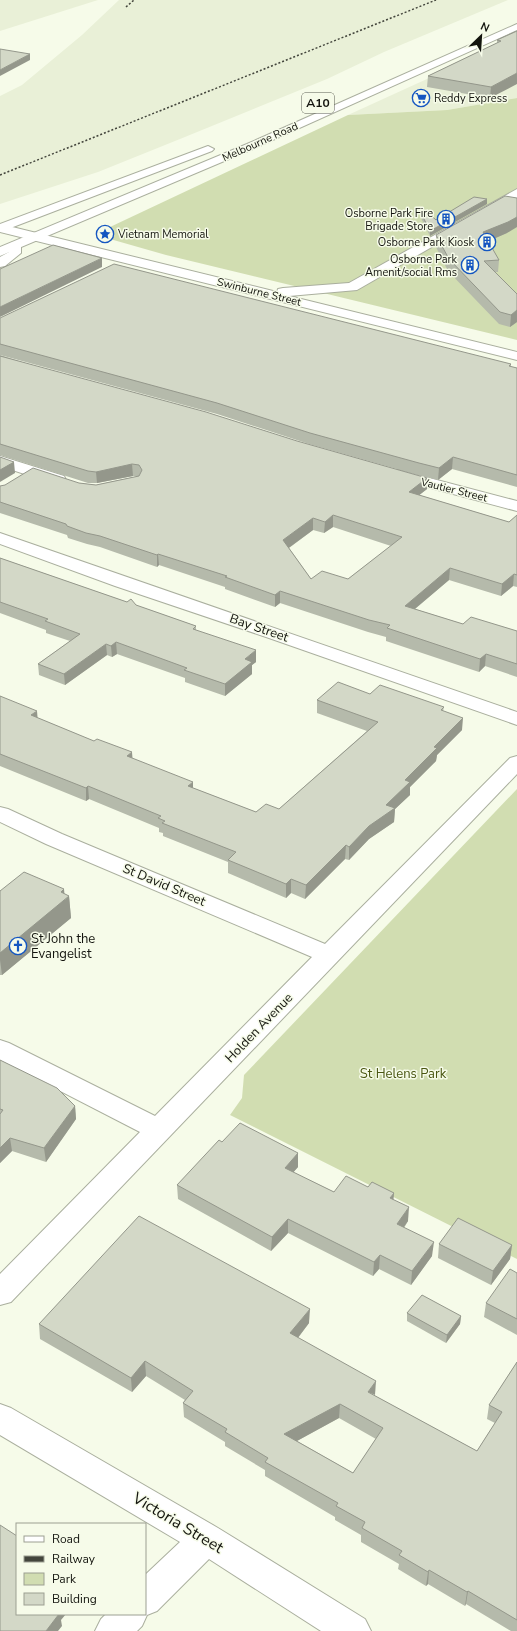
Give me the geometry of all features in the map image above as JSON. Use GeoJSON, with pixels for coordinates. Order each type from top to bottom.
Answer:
{"type":"FeatureCollection","features":[{"type":"Feature","properties":{"kind":"main road","name":"Melbourne Road"},"geometry":{"type":"LineString","coordinates":[[0,252],[251,146],[517,27]]}},
{"type":"Feature","properties":{"kind":"main road"},"geometry":{"type":"LineString","coordinates":[[458,42],[486,30]]}},
{"type":"Feature","properties":{"kind":"main road","name":"Melbourne Road"},"geometry":{"type":"LineString","coordinates":[[0,228],[215,146]]}},
{"type":"Feature","properties":{"kind":"main road"},"geometry":{"type":"LineString","coordinates":[[264,294],[352,287],[517,193]]}},
{"type":"Feature","properties":{"kind":"main road","name":"Swinburne Street"},"geometry":{"type":"LineString","coordinates":[[0,228],[517,356]]}},
{"type":"Feature","properties":{"kind":"main road"},"geometry":{"type":"LineString","coordinates":[[0,263],[15,253],[15,246]]}},
{"type":"Feature","properties":{"kind":"main road"},"geometry":{"type":"LineString","coordinates":[[109,271],[130,260]]}},
{"type":"Feature","properties":{"kind":"main road"},"geometry":{"type":"LineString","coordinates":[[0,461],[72,485]]}},
{"type":"Feature","properties":{"kind":"main road"},"geometry":{"type":"LineString","coordinates":[[13,483],[32,472]]}},
{"type":"Feature","properties":{"kind":"main road","name":"Vautier Street"},"geometry":{"type":"LineString","coordinates":[[386,472],[517,506]]}},
{"type":"Feature","properties":{"kind":"main road","name":"Bay Street"},"geometry":{"type":"LineString","coordinates":[[0,538],[121,582],[276,634],[517,719]]}},
{"type":"Feature","properties":{"kind":"main road","name":"Holden Avenue"},"geometry":{"type":"LineString","coordinates":[[0,1293],[517,762]]}},
{"type":"Feature","properties":{"kind":"main road","name":"St David Street"},"geometry":{"type":"LineString","coordinates":[[0,814],[68,845],[329,955]]}},
{"type":"Feature","properties":{"kind":"main road"},"geometry":{"type":"LineString","coordinates":[[0,1050],[159,1130]]}},
{"type":"Feature","properties":{"kind":"main road","name":"Victoria Street"},"geometry":{"type":"LineString","coordinates":[[0,1418],[206,1539],[353,1631]]}},
{"type":"Feature","properties":{"kind":"main road"},"geometry":{"type":"LineString","coordinates":[[146,1598],[206,1539]]}},
{"type":"Feature","properties":{"kind":"main road"},"geometry":{"type":"LineString","coordinates":[[113,1631],[129,1615]]}},
{"type":"Feature","properties":{"kind":"shaded area"},"geometry":{"type":"Polygon","coordinates":[[[0,0],[98,0],[0,31],[0,0]]]}},
{"type":"Feature","properties":{"kind":"shaded area"},"geometry":{"type":"Polygon","coordinates":[[[119,0],[508,0],[384,52],[327,79],[98,172],[0,204],[0,96],[22,85],[82,35],[119,0]]]}},
{"type":"Feature","properties":{"kind":"shaded area"},"geometry":{"type":"Polygon","coordinates":[[[517,43],[517,98],[447,110],[348,115],[462,63],[517,43]]]}},
{"type":"Feature","properties":{"kind":"green space"},"geometry":{"type":"Polygon","coordinates":[[[517,98],[517,340],[166,255],[110,239],[110,227],[348,115],[447,110],[517,98]]]}},
{"type":"Feature","properties":{"kind":"green space","name":"St Helens Park"},"geometry":{"type":"Polygon","coordinates":[[[517,789],[517,1259],[230,1115],[242,1098],[244,1075],[517,789]]]}},
{"type":"Feature","properties":{"kind":"building"},"geometry":{"type":"Polygon","coordinates":[[[517,31],[517,73],[491,87],[428,76],[501,41],[497,40],[517,31]]]}},
{"type":"Feature","properties":{"kind":"building"},"geometry":{"type":"Polygon","coordinates":[[[0,49],[30,54],[0,70],[0,49]]]}},
{"type":"Feature","properties":{"kind":"building"},"geometry":{"type":"Polygon","coordinates":[[[505,196],[517,198],[517,217],[483,232],[499,260],[484,261],[517,294],[517,310],[511,315],[500,312],[449,259],[436,235],[505,196]]]}},
{"type":"Feature","properties":{"kind":"building"},"geometry":{"type":"Polygon","coordinates":[[[474,197],[487,199],[430,231],[421,213],[425,210],[436,220],[474,197]]]}},
{"type":"Feature","properties":{"kind":"building"},"geometry":{"type":"Polygon","coordinates":[[[53,245],[102,258],[0,307],[0,269],[53,245]]]}},
{"type":"Feature","properties":{"kind":"building"},"geometry":{"type":"Polygon","coordinates":[[[114,264],[511,364],[509,366],[517,368],[517,475],[453,457],[439,468],[419,463],[310,433],[217,403],[0,344],[0,318],[114,264]]]}},
{"type":"Feature","properties":{"kind":"building"},"geometry":{"type":"Polygon","coordinates":[[[0,356],[206,412],[297,441],[427,478],[409,492],[509,522],[517,515],[517,575],[514,574],[502,584],[450,568],[405,606],[463,624],[471,617],[517,631],[517,664],[486,654],[480,659],[387,628],[390,625],[369,620],[280,591],[275,595],[225,577],[227,576],[100,536],[86,533],[67,526],[66,524],[0,502],[0,486],[5,485],[33,468],[79,483],[96,485],[139,476],[142,470],[139,465],[132,464],[96,472],[88,471],[0,444],[0,356]],[[333,515],[325,522],[313,518],[283,540],[311,579],[322,571],[348,579],[402,537],[333,515]]]}},
{"type":"Feature","properties":{"kind":"building"},"geometry":{"type":"Polygon","coordinates":[[[0,457],[14,462],[0,470],[0,457]]]}},
{"type":"Feature","properties":{"kind":"building"},"geometry":{"type":"Polygon","coordinates":[[[0,558],[127,602],[131,599],[136,605],[196,626],[193,629],[256,650],[245,659],[252,662],[225,684],[184,670],[187,668],[116,642],[111,646],[106,644],[64,674],[38,664],[80,634],[45,621],[48,619],[0,602],[0,558]]]}},
{"type":"Feature","properties":{"kind":"building"},"geometry":{"type":"Polygon","coordinates":[[[338,682],[370,694],[380,685],[444,707],[441,710],[463,718],[434,747],[437,748],[405,780],[410,782],[386,805],[395,808],[369,826],[349,847],[346,845],[306,885],[291,879],[286,884],[228,860],[236,852],[162,823],[165,821],[158,818],[161,816],[88,786],[86,788],[0,754],[0,696],[37,711],[31,715],[94,741],[97,739],[132,752],[127,756],[193,782],[188,786],[256,812],[266,804],[279,809],[378,722],[317,700],[338,682]]]}},
{"type":"Feature","properties":{"kind":"building"},"geometry":{"type":"Polygon","coordinates":[[[24,872],[64,889],[61,892],[69,896],[0,953],[0,891],[24,872]]]}},
{"type":"Feature","properties":{"kind":"building"},"geometry":{"type":"Polygon","coordinates":[[[0,1060],[57,1088],[75,1106],[44,1148],[10,1138],[0,1148],[0,1114],[3,1110],[0,1109],[0,1060]]]}},
{"type":"Feature","properties":{"kind":"building"},"geometry":{"type":"Polygon","coordinates":[[[240,1123],[298,1153],[285,1168],[334,1192],[346,1176],[368,1187],[372,1182],[394,1193],[390,1198],[409,1207],[397,1224],[434,1242],[412,1271],[380,1255],[374,1262],[288,1219],[272,1237],[177,1185],[219,1140],[222,1142],[240,1123]]]}},
{"type":"Feature","properties":{"kind":"building"},"geometry":{"type":"Polygon","coordinates":[[[139,1216],[310,1309],[290,1333],[376,1381],[368,1392],[477,1451],[502,1412],[489,1405],[517,1362],[517,1620],[468,1591],[467,1592],[429,1570],[428,1572],[399,1555],[402,1551],[362,1528],[365,1522],[336,1506],[338,1503],[265,1462],[268,1458],[225,1432],[227,1429],[183,1403],[193,1391],[145,1361],[131,1378],[39,1324],[139,1216]],[[340,1404],[284,1434],[353,1473],[383,1428],[340,1404]]]}},
{"type":"Feature","properties":{"kind":"building"},"geometry":{"type":"Polygon","coordinates":[[[458,1218],[512,1245],[493,1271],[439,1244],[458,1218]]]}},
{"type":"Feature","properties":{"kind":"building"},"geometry":{"type":"Polygon","coordinates":[[[510,1269],[517,1273],[517,1319],[486,1303],[510,1269]]]}},
{"type":"Feature","properties":{"kind":"building"},"geometry":{"type":"Polygon","coordinates":[[[422,1295],[461,1316],[447,1335],[407,1313],[422,1295]]]}},
{"type":"Feature","properties":{"kind":"building"},"geometry":{"type":"Polygon","coordinates":[[[0,1525],[16,1535],[16,1615],[58,1615],[46,1631],[0,1631],[0,1525]]]}},
{"type":"Feature","properties":{"kind":"railway"},"geometry":{"type":"LineString","coordinates":[[126,7],[134,0]]}},
{"type":"Feature","properties":{"kind":"railway"},"geometry":{"type":"LineString","coordinates":[[0,175],[436,0]]}},
{"type":"Feature","properties":{"kind":"place","name":"Reddy Express"},"geometry":{"type":"Point","coordinates":[421,98]}},
{"type":"Feature","properties":{"kind":"place","name":"Osborne Park Fire Brigade Store"},"geometry":{"type":"Point","coordinates":[446,219]}},
{"type":"Feature","properties":{"kind":"place","name":"Vietnam Memorial"},"geometry":{"type":"Point","coordinates":[105,234]}},
{"type":"Feature","properties":{"kind":"place","name":"Osborne Park Kiosk"},"geometry":{"type":"Point","coordinates":[487,242]}},
{"type":"Feature","properties":{"kind":"place","name":"Osborne Park Amenit/social Rms"},"geometry":{"type":"Point","coordinates":[470,265]}},
{"type":"Feature","properties":{"kind":"place","name":"St John the Evangelist"},"geometry":{"type":"Point","coordinates":[18,946]}}]}
